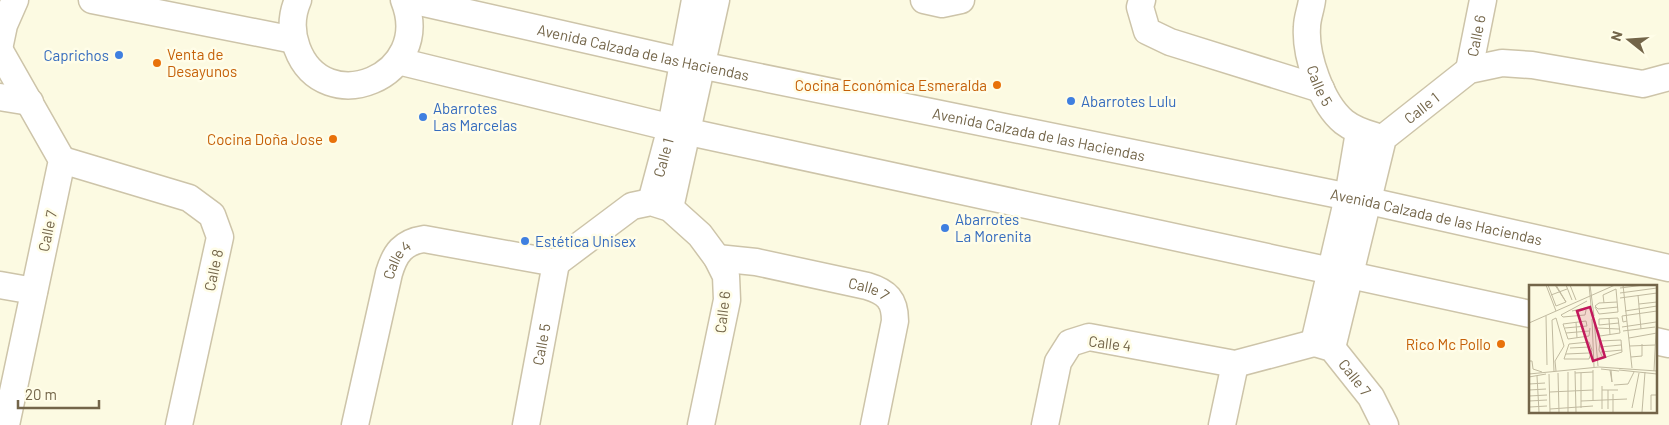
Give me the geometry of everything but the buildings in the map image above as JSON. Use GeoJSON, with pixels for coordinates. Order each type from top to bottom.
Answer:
{"type":"FeatureCollection","features":[{"type":"Feature","properties":{"kind":"street"},"geometry":{"type":"LineString","coordinates":[[92,0],[294,40]]}},
{"type":"Feature","properties":{"kind":"street"},"geometry":{"type":"LineString","coordinates":[[298,0],[293,18],[294,40],[299,53],[313,71],[332,82],[346,85],[361,85],[375,80],[388,72],[398,61],[404,52],[410,30],[408,9],[404,0]]}},
{"type":"Feature","properties":{"kind":"street","name":"Avenida Calzada de las Haciendas"},"geometry":{"type":"LineString","coordinates":[[411,0],[694,64],[1359,199],[1669,268]]}},
{"type":"Feature","properties":{"kind":"street","name":"Calle 1"},"geometry":{"type":"LineString","coordinates":[[694,64],[695,0]]}},
{"type":"Feature","properties":{"kind":"street","name":"Calle 1"},"geometry":{"type":"LineString","coordinates":[[661,205],[694,64],[716,0]]}},
{"type":"Feature","properties":{"kind":"street"},"geometry":{"type":"LineString","coordinates":[[924,0],[942,4],[960,1]]}},
{"type":"Feature","properties":{"kind":"street"},"geometry":{"type":"LineString","coordinates":[[1142,0],[1140,7],[1147,31],[1170,42],[1321,89]]}},
{"type":"Feature","properties":{"kind":"street","name":"Calle 5"},"geometry":{"type":"LineString","coordinates":[[1312,0],[1307,27],[1311,63],[1321,89],[1343,121],[1371,135]]}},
{"type":"Feature","properties":{"kind":"street","name":"Calle 6"},"geometry":{"type":"LineString","coordinates":[[1468,70],[1483,0]]}},
{"type":"Feature","properties":{"kind":"street"},"geometry":{"type":"LineString","coordinates":[[0,44],[12,2]]}},
{"type":"Feature","properties":{"kind":"street"},"geometry":{"type":"LineString","coordinates":[[0,52],[62,160]]}},
{"type":"Feature","properties":{"kind":"street"},"geometry":{"type":"LineString","coordinates":[[398,61],[680,130],[1529,314]]}},
{"type":"Feature","properties":{"kind":"street","name":"Calle 1"},"geometry":{"type":"LineString","coordinates":[[1371,135],[1468,70],[1502,63],[1532,65],[1642,84],[1669,77]]}},
{"type":"Feature","properties":{"kind":"street"},"geometry":{"type":"LineString","coordinates":[[0,97],[30,102]]}},
{"type":"Feature","properties":{"kind":"street"},"geometry":{"type":"LineString","coordinates":[[1222,425],[1235,364],[1323,346],[1359,199],[1371,135]]}},
{"type":"Feature","properties":{"kind":"street","name":"Calle 7"},"geometry":{"type":"LineString","coordinates":[[6,425],[62,160]]}},
{"type":"Feature","properties":{"kind":"street","name":"Calle 8"},"geometry":{"type":"LineString","coordinates":[[62,160],[189,198],[212,215],[220,237],[179,425]]}},
{"type":"Feature","properties":{"kind":"street"},"geometry":{"type":"LineString","coordinates":[[556,263],[632,206],[661,205]]}},
{"type":"Feature","properties":{"kind":"street","name":"Calle 6"},"geometry":{"type":"LineString","coordinates":[[661,205],[700,235],[717,258],[726,276],[727,300],[701,425]]}},
{"type":"Feature","properties":{"kind":"street","name":"Calle 4"},"geometry":{"type":"LineString","coordinates":[[355,425],[389,273],[393,260],[400,248],[410,241],[424,239],[556,263]]}},
{"type":"Feature","properties":{"kind":"street","name":"Calle 7"},"geometry":{"type":"LineString","coordinates":[[717,258],[756,262],[868,286],[881,290],[890,298],[895,308],[895,321],[874,425]]}},
{"type":"Feature","properties":{"kind":"street","name":"Calle 5"},"geometry":{"type":"LineString","coordinates":[[526,425],[556,263]]}},
{"type":"Feature","properties":{"kind":"street"},"geometry":{"type":"LineString","coordinates":[[0,285],[34,291]]}},
{"type":"Feature","properties":{"kind":"street","name":"Calle 4"},"geometry":{"type":"LineString","coordinates":[[1045,425],[1058,362],[1070,343],[1090,338],[1235,364]]}},
{"type":"Feature","properties":{"kind":"street"},"geometry":{"type":"LineString","coordinates":[[1656,341],[1669,344]]}},
{"type":"Feature","properties":{"kind":"street","name":"Calle 7"},"geometry":{"type":"LineString","coordinates":[[1323,346],[1370,397],[1385,425]]}},
{"type":"Feature","properties":{"kind":"place","name":"Caprichos"},"geometry":{"type":"Point","coordinates":[119,55]}},
{"type":"Feature","properties":{"kind":"place","name":"Venta de Desayunos"},"geometry":{"type":"Point","coordinates":[157,63]}},
{"type":"Feature","properties":{"kind":"place","name":"Cocina Económica Esmeralda"},"geometry":{"type":"Point","coordinates":[997,85]}},
{"type":"Feature","properties":{"kind":"place","name":"Abarrotes Lulu"},"geometry":{"type":"Point","coordinates":[1071,101]}},
{"type":"Feature","properties":{"kind":"place","name":"Abarrotes Las Marcelas"},"geometry":{"type":"Point","coordinates":[423,117]}},
{"type":"Feature","properties":{"kind":"place","name":"Cocina Doña Jose"},"geometry":{"type":"Point","coordinates":[333,139]}},
{"type":"Feature","properties":{"kind":"place","name":"Abarrotes La Morenita"},"geometry":{"type":"Point","coordinates":[945,228]}},
{"type":"Feature","properties":{"kind":"place","name":"Estética Unisex"},"geometry":{"type":"Point","coordinates":[525,241]}},
{"type":"Feature","properties":{"kind":"place","name":"Rico Mc Pollo"},"geometry":{"type":"Point","coordinates":[1501,344]}}]}
